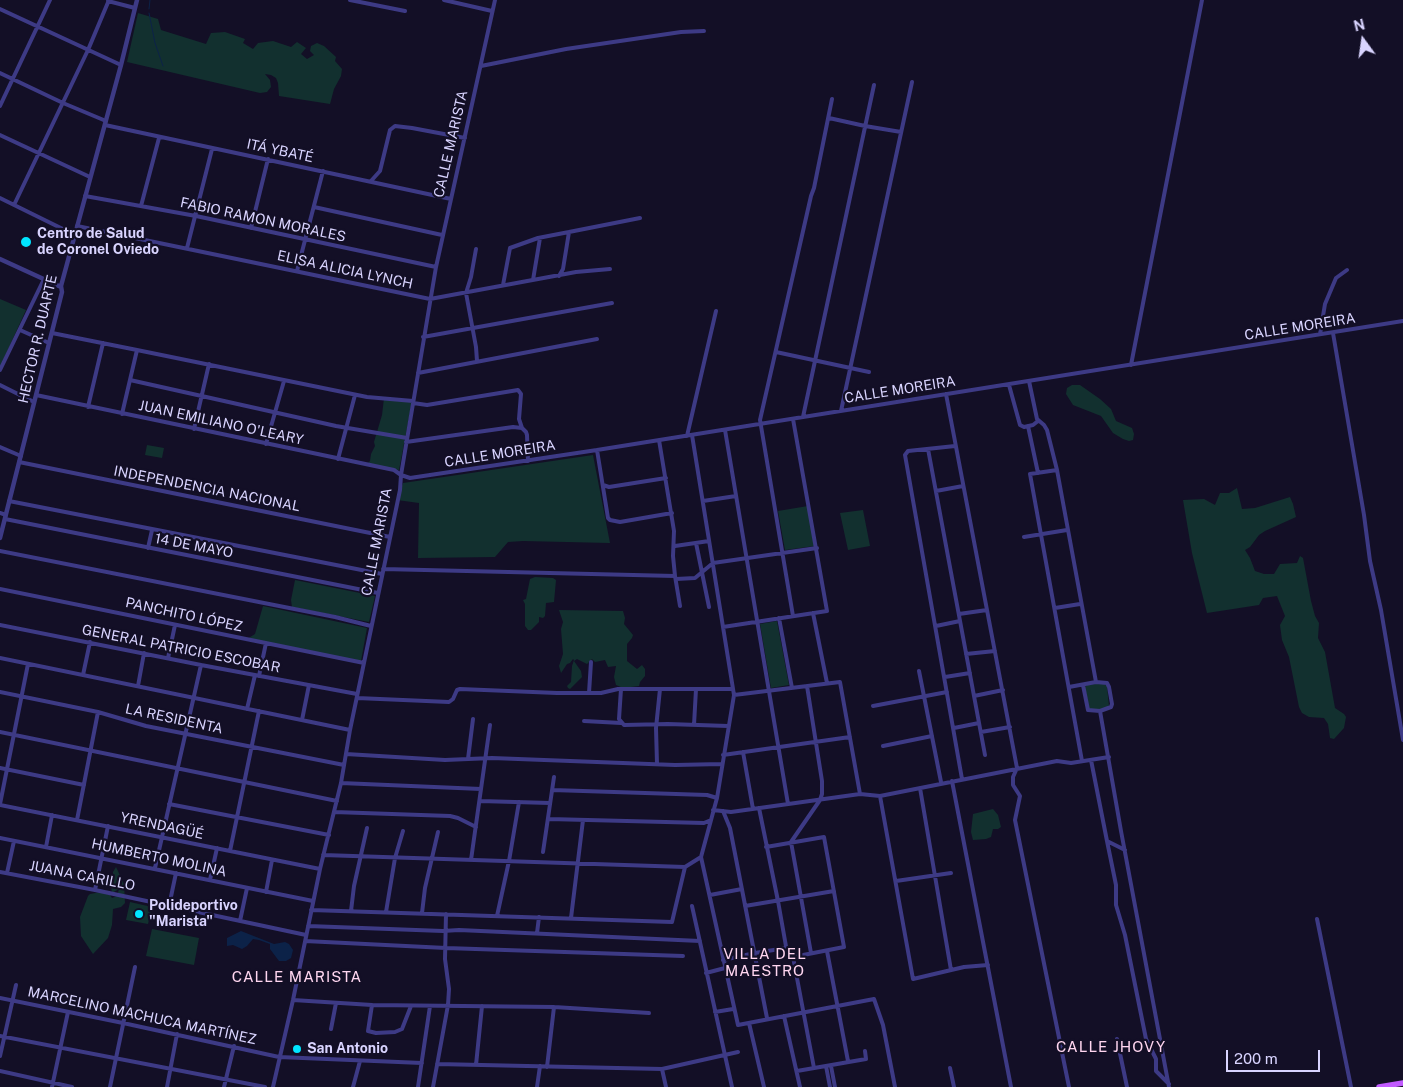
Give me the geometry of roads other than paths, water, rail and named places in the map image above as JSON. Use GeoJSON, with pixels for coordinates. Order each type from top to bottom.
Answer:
{"type":"FeatureCollection","features":[{"type":"Feature","properties":{"kind":"main road"},"geometry":{"type":"LineString","coordinates":[[1379,1087],[1403,1083]]}},
{"type":"Feature","properties":{"kind":"street"},"geometry":{"type":"LineString","coordinates":[[0,106],[50,0]]}},
{"type":"Feature","properties":{"kind":"street"},"geometry":{"type":"LineString","coordinates":[[14,205],[88,50],[108,0],[135,8]]}},
{"type":"Feature","properties":{"kind":"street","name":"HECTOR R. DUARTE"},"geometry":{"type":"LineString","coordinates":[[0,538],[62,292],[61,287],[137,0]]}},
{"type":"Feature","properties":{"kind":"street"},"geometry":{"type":"LineString","coordinates":[[350,0],[405,11]]}},
{"type":"Feature","properties":{"kind":"street"},"geometry":{"type":"LineString","coordinates":[[444,0],[492,11]]}},
{"type":"Feature","properties":{"kind":"street","name":"CALLE MARISTA"},"geometry":{"type":"LineString","coordinates":[[273,1087],[320,869],[341,783],[350,730],[400,490],[423,337],[442,235],[481,66],[494,0]]}},
{"type":"Feature","properties":{"kind":"street"},"geometry":{"type":"LineString","coordinates":[[1131,365],[1202,0]]}},
{"type":"Feature","properties":{"kind":"street"},"geometry":{"type":"LineString","coordinates":[[0,9],[121,66]]}},
{"type":"Feature","properties":{"kind":"street"},"geometry":{"type":"LineString","coordinates":[[481,66],[566,49],[681,32],[704,31]]}},
{"type":"Feature","properties":{"kind":"street","name":"ITÁ YBATÉ"},"geometry":{"type":"LineString","coordinates":[[0,73],[105,123],[159,138],[371,180],[450,199]]}},
{"type":"Feature","properties":{"kind":"street"},"geometry":{"type":"LineString","coordinates":[[841,411],[912,82]]}},
{"type":"Feature","properties":{"kind":"street"},"geometry":{"type":"LineString","coordinates":[[803,417],[874,86]]}},
{"type":"Feature","properties":{"kind":"street"},"geometry":{"type":"LineString","coordinates":[[793,616],[760,424],[832,99]]}},
{"type":"Feature","properties":{"kind":"street"},"geometry":{"type":"LineString","coordinates":[[829,118],[901,132]]}},
{"type":"Feature","properties":{"kind":"street"},"geometry":{"type":"LineString","coordinates":[[371,180],[380,171],[390,130],[398,126],[465,138]]}},
{"type":"Feature","properties":{"kind":"street"},"geometry":{"type":"LineString","coordinates":[[0,135],[90,177]]}},
{"type":"Feature","properties":{"kind":"street"},"geometry":{"type":"LineString","coordinates":[[141,206],[159,138]]}},
{"type":"Feature","properties":{"kind":"street"},"geometry":{"type":"LineString","coordinates":[[187,248],[212,148]]}},
{"type":"Feature","properties":{"kind":"street"},"geometry":{"type":"LineString","coordinates":[[251,228],[268,159]]}},
{"type":"Feature","properties":{"kind":"street"},"geometry":{"type":"LineString","coordinates":[[297,271],[323,171]]}},
{"type":"Feature","properties":{"kind":"street","name":"FABIO RAMON MORALES"},"geometry":{"type":"LineString","coordinates":[[85,196],[196,216],[436,267]]}},
{"type":"Feature","properties":{"kind":"street"},"geometry":{"type":"LineString","coordinates":[[0,198],[75,235]]}},
{"type":"Feature","properties":{"kind":"street"},"geometry":{"type":"LineString","coordinates":[[314,207],[442,235]]}},
{"type":"Feature","properties":{"kind":"street"},"geometry":{"type":"LineString","coordinates":[[503,285],[510,248],[540,238],[640,218]]}},
{"type":"Feature","properties":{"kind":"street","name":"ELISA ALICIA LYNCH"},"geometry":{"type":"LineString","coordinates":[[77,226],[430,299],[503,285],[610,269]]}},
{"type":"Feature","properties":{"kind":"street"},"geometry":{"type":"LineString","coordinates":[[558,276],[563,269],[569,232]]}},
{"type":"Feature","properties":{"kind":"street"},"geometry":{"type":"LineString","coordinates":[[534,280],[540,238]]}},
{"type":"Feature","properties":{"kind":"street"},"geometry":{"type":"LineString","coordinates":[[476,248],[466,293],[477,361]]}},
{"type":"Feature","properties":{"kind":"street"},"geometry":{"type":"LineString","coordinates":[[0,259],[61,287]]}},
{"type":"Feature","properties":{"kind":"street"},"geometry":{"type":"LineString","coordinates":[[1320,334],[1325,304],[1336,278],[1347,270]]}},
{"type":"Feature","properties":{"kind":"street"},"geometry":{"type":"LineString","coordinates":[[0,370],[44,279]]}},
{"type":"Feature","properties":{"kind":"street"},"geometry":{"type":"LineString","coordinates":[[423,337],[612,303]]}},
{"type":"Feature","properties":{"kind":"street"},"geometry":{"type":"LineString","coordinates":[[687,436],[716,312]]}},
{"type":"Feature","properties":{"kind":"street","name":"CALLE MOREIRA"},"geometry":{"type":"LineString","coordinates":[[401,476],[410,478],[426,477],[1403,322]]}},
{"type":"Feature","properties":{"kind":"street"},"geometry":{"type":"LineString","coordinates":[[20,330],[49,343]]}},
{"type":"Feature","properties":{"kind":"street"},"geometry":{"type":"LineString","coordinates":[[52,333],[355,395],[427,405],[518,390],[521,394],[519,419],[522,428],[526,432],[528,461]]}},
{"type":"Feature","properties":{"kind":"street"},"geometry":{"type":"LineString","coordinates":[[1333,333],[1370,561],[1381,610],[1403,740]]}},
{"type":"Feature","properties":{"kind":"street"},"geometry":{"type":"LineString","coordinates":[[418,373],[597,339]]}},
{"type":"Feature","properties":{"kind":"street"},"geometry":{"type":"LineString","coordinates":[[88,406],[103,343]]}},
{"type":"Feature","properties":{"kind":"street"},"geometry":{"type":"LineString","coordinates":[[122,414],[136,350]]}},
{"type":"Feature","properties":{"kind":"street"},"geometry":{"type":"LineString","coordinates":[[776,352],[869,372]]}},
{"type":"Feature","properties":{"kind":"street"},"geometry":{"type":"LineString","coordinates":[[194,429],[200,396],[209,364]]}},
{"type":"Feature","properties":{"kind":"street"},"geometry":{"type":"LineString","coordinates":[[130,380],[407,440],[513,427],[522,428]]}},
{"type":"Feature","properties":{"kind":"street"},"geometry":{"type":"LineString","coordinates":[[266,444],[284,381]]}},
{"type":"Feature","properties":{"kind":"street"},"geometry":{"type":"LineString","coordinates":[[1029,382],[1036,419],[1047,430],[1056,470],[1096,682]]}},
{"type":"Feature","properties":{"kind":"street"},"geometry":{"type":"LineString","coordinates":[[1009,384],[1020,425],[1024,427],[1033,425],[1038,421]]}},
{"type":"Feature","properties":{"kind":"street"},"geometry":{"type":"LineString","coordinates":[[0,385],[34,402]]}},
{"type":"Feature","properties":{"kind":"street"},"geometry":{"type":"LineString","coordinates":[[946,394],[1017,768],[1013,777],[1013,785],[1020,796],[1015,820],[1069,1087]]}},
{"type":"Feature","properties":{"kind":"street"},"geometry":{"type":"LineString","coordinates":[[338,459],[355,395]]}},
{"type":"Feature","properties":{"kind":"street","name":"JUAN EMILIANO O'LEARY"},"geometry":{"type":"LineString","coordinates":[[36,396],[394,470],[401,476]]}},
{"type":"Feature","properties":{"kind":"street"},"geometry":{"type":"LineString","coordinates":[[723,627],[827,611],[793,418]]}},
{"type":"Feature","properties":{"kind":"street"},"geometry":{"type":"LineString","coordinates":[[1028,426],[1038,473]]}},
{"type":"Feature","properties":{"kind":"street"},"geometry":{"type":"LineString","coordinates":[[725,430],[788,804]]}},
{"type":"Feature","properties":{"kind":"street"},"geometry":{"type":"LineString","coordinates":[[692,435],[734,695],[717,798],[701,857],[738,1025],[874,999],[883,1025],[895,1087]]}},
{"type":"Feature","properties":{"kind":"street"},"geometry":{"type":"LineString","coordinates":[[660,440],[672,513],[673,556],[680,606]]}},
{"type":"Feature","properties":{"kind":"street"},"geometry":{"type":"LineString","coordinates":[[955,446],[908,451],[905,455],[962,779]]}},
{"type":"Feature","properties":{"kind":"street","name":"INDEPENDENCIA NACIONAL"},"geometry":{"type":"LineString","coordinates":[[0,448],[20,459],[390,537]]}},
{"type":"Feature","properties":{"kind":"street"},"geometry":{"type":"LineString","coordinates":[[928,449],[985,755]]}},
{"type":"Feature","properties":{"kind":"street"},"geometry":{"type":"LineString","coordinates":[[597,450],[608,518],[610,520],[620,522],[672,513]]}},
{"type":"Feature","properties":{"kind":"street"},"geometry":{"type":"LineString","coordinates":[[1056,470],[1030,474],[1082,761]]}},
{"type":"Feature","properties":{"kind":"street"},"geometry":{"type":"LineString","coordinates":[[602,485],[609,488],[666,478]]}},
{"type":"Feature","properties":{"kind":"street"},"geometry":{"type":"LineString","coordinates":[[936,491],[963,486]]}},
{"type":"Feature","properties":{"kind":"street"},"geometry":{"type":"LineString","coordinates":[[703,501],[736,496]]}},
{"type":"Feature","properties":{"kind":"street"},"geometry":{"type":"LineString","coordinates":[[9,501],[382,574]]}},
{"type":"Feature","properties":{"kind":"street","name":"14 DE MAYO"},"geometry":{"type":"LineString","coordinates":[[0,513],[5,517],[148,548],[378,593]]}},
{"type":"Feature","properties":{"kind":"street"},"geometry":{"type":"LineString","coordinates":[[148,548],[152,530]]}},
{"type":"Feature","properties":{"kind":"street"},"geometry":{"type":"LineString","coordinates":[[1024,537],[1067,530]]}},
{"type":"Feature","properties":{"kind":"street"},"geometry":{"type":"LineString","coordinates":[[674,546],[709,542]]}},
{"type":"Feature","properties":{"kind":"street"},"geometry":{"type":"LineString","coordinates":[[696,543],[709,607]]}},
{"type":"Feature","properties":{"kind":"street"},"geometry":{"type":"LineString","coordinates":[[383,569],[695,578],[713,563],[817,548]]}},
{"type":"Feature","properties":{"kind":"street"},"geometry":{"type":"LineString","coordinates":[[0,551],[335,617],[371,626]]}},
{"type":"Feature","properties":{"kind":"street","name":"PANCHITO LÓPEZ"},"geometry":{"type":"LineString","coordinates":[[0,589],[364,663]]}},
{"type":"Feature","properties":{"kind":"street"},"geometry":{"type":"LineString","coordinates":[[1055,608],[1080,604]]}},
{"type":"Feature","properties":{"kind":"street"},"geometry":{"type":"LineString","coordinates":[[959,614],[987,610]]}},
{"type":"Feature","properties":{"kind":"street"},"geometry":{"type":"LineString","coordinates":[[813,613],[826,683]]}},
{"type":"Feature","properties":{"kind":"street"},"geometry":{"type":"LineString","coordinates":[[779,618],[792,688]]}},
{"type":"Feature","properties":{"kind":"street"},"geometry":{"type":"LineString","coordinates":[[936,626],[960,621]]}},
{"type":"Feature","properties":{"kind":"street","name":"GENERAL PATRICIO ESCOBAR"},"geometry":{"type":"LineString","coordinates":[[0,625],[357,696],[449,702],[453,699],[457,690],[589,693]]}},
{"type":"Feature","properties":{"kind":"street"},"geometry":{"type":"LineString","coordinates":[[168,658],[175,625]]}},
{"type":"Feature","properties":{"kind":"street"},"geometry":{"type":"LineString","coordinates":[[83,675],[90,642]]}},
{"type":"Feature","properties":{"kind":"street"},"geometry":{"type":"LineString","coordinates":[[247,709],[266,643]]}},
{"type":"Feature","properties":{"kind":"street"},"geometry":{"type":"LineString","coordinates":[[966,654],[995,650]]}},
{"type":"Feature","properties":{"kind":"street"},"geometry":{"type":"LineString","coordinates":[[138,686],[144,653]]}},
{"type":"Feature","properties":{"kind":"street"},"geometry":{"type":"LineString","coordinates":[[0,658],[350,730]]}},
{"type":"Feature","properties":{"kind":"street"},"geometry":{"type":"LineString","coordinates":[[591,662],[589,693],[622,689],[733,689]]}},
{"type":"Feature","properties":{"kind":"street"},"geometry":{"type":"LineString","coordinates":[[0,805],[28,664]]}},
{"type":"Feature","properties":{"kind":"street"},"geometry":{"type":"LineString","coordinates":[[155,868],[201,665]]}},
{"type":"Feature","properties":{"kind":"street"},"geometry":{"type":"LineString","coordinates":[[919,670],[941,782]]}},
{"type":"Feature","properties":{"kind":"street"},"geometry":{"type":"LineString","coordinates":[[945,677],[970,673]]}},
{"type":"Feature","properties":{"kind":"street"},"geometry":{"type":"LineString","coordinates":[[734,695],[840,682],[860,794]]}},
{"type":"Feature","properties":{"kind":"street"},"geometry":{"type":"LineString","coordinates":[[1069,687],[1096,682],[1105,682],[1108,684],[1111,707],[1100,711],[1090,711],[1087,708],[1083,685]]}},
{"type":"Feature","properties":{"kind":"street"},"geometry":{"type":"LineString","coordinates":[[302,720],[309,685]]}},
{"type":"Feature","properties":{"kind":"street"},"geometry":{"type":"LineString","coordinates":[[807,686],[822,781],[820,800],[790,842],[811,954]]}},
{"type":"Feature","properties":{"kind":"street"},"geometry":{"type":"LineString","coordinates":[[621,723],[622,689]]}},
{"type":"Feature","properties":{"kind":"street"},"geometry":{"type":"LineString","coordinates":[[657,764],[656,724],[660,689]]}},
{"type":"Feature","properties":{"kind":"street"},"geometry":{"type":"LineString","coordinates":[[694,725],[696,689]]}},
{"type":"Feature","properties":{"kind":"street"},"geometry":{"type":"LineString","coordinates":[[974,696],[1003,690]]}},
{"type":"Feature","properties":{"kind":"street","name":"LA RESIDENTA"},"geometry":{"type":"LineString","coordinates":[[0,692],[98,712],[146,726],[344,765]]}},
{"type":"Feature","properties":{"kind":"street"},"geometry":{"type":"LineString","coordinates":[[873,706],[947,692]]}},
{"type":"Feature","properties":{"kind":"street"},"geometry":{"type":"LineString","coordinates":[[230,851],[259,711]]}},
{"type":"Feature","properties":{"kind":"street"},"geometry":{"type":"LineString","coordinates":[[1100,711],[1169,1086]]}},
{"type":"Feature","properties":{"kind":"street"},"geometry":{"type":"LineString","coordinates":[[77,820],[98,712]]}},
{"type":"Feature","properties":{"kind":"street"},"geometry":{"type":"LineString","coordinates":[[468,759],[474,719]]}},
{"type":"Feature","properties":{"kind":"street"},"geometry":{"type":"LineString","coordinates":[[584,721],[629,725],[728,726]]}},
{"type":"Feature","properties":{"kind":"street"},"geometry":{"type":"LineString","coordinates":[[954,728],[980,723]]}},
{"type":"Feature","properties":{"kind":"street"},"geometry":{"type":"LineString","coordinates":[[472,860],[490,725]]}},
{"type":"Feature","properties":{"kind":"street"},"geometry":{"type":"LineString","coordinates":[[981,732],[1010,727]]}},
{"type":"Feature","properties":{"kind":"street"},"geometry":{"type":"LineString","coordinates":[[0,732],[336,801]]}},
{"type":"Feature","properties":{"kind":"street"},"geometry":{"type":"LineString","coordinates":[[883,746],[932,736]]}},
{"type":"Feature","properties":{"kind":"street"},"geometry":{"type":"LineString","coordinates":[[723,755],[850,737]]}},
{"type":"Feature","properties":{"kind":"street"},"geometry":{"type":"LineString","coordinates":[[743,752],[753,809]]}},
{"type":"Feature","properties":{"kind":"street"},"geometry":{"type":"LineString","coordinates":[[346,754],[445,760],[485,758],[657,764],[722,764]]}},
{"type":"Feature","properties":{"kind":"street"},"geometry":{"type":"LineString","coordinates":[[713,810],[731,812],[860,794],[880,796],[941,782],[1057,761],[1071,763],[1109,757]]}},
{"type":"Feature","properties":{"kind":"street"},"geometry":{"type":"LineString","coordinates":[[1091,760],[1116,885],[1116,905],[1146,1039],[1156,1059],[1156,1071],[1169,1086]]}},
{"type":"Feature","properties":{"kind":"street"},"geometry":{"type":"LineString","coordinates":[[0,768],[84,785]]}},
{"type":"Feature","properties":{"kind":"street"},"geometry":{"type":"LineString","coordinates":[[544,852],[554,777]]}},
{"type":"Feature","properties":{"kind":"street"},"geometry":{"type":"LineString","coordinates":[[952,781],[1011,1087]]}},
{"type":"Feature","properties":{"kind":"street"},"geometry":{"type":"LineString","coordinates":[[341,783],[482,789]]}},
{"type":"Feature","properties":{"kind":"street"},"geometry":{"type":"LineString","coordinates":[[920,788],[951,970]]}},
{"type":"Feature","properties":{"kind":"street"},"geometry":{"type":"LineString","coordinates":[[552,790],[707,795],[717,798]]}},
{"type":"Feature","properties":{"kind":"street"},"geometry":{"type":"LineString","coordinates":[[880,796],[913,979],[951,970],[988,965]]}},
{"type":"Feature","properties":{"kind":"street"},"geometry":{"type":"LineString","coordinates":[[480,801],[550,803]]}},
{"type":"Feature","properties":{"kind":"street"},"geometry":{"type":"LineString","coordinates":[[497,916],[519,802]]}},
{"type":"Feature","properties":{"kind":"street"},"geometry":{"type":"LineString","coordinates":[[169,804],[329,835]]}},
{"type":"Feature","properties":{"kind":"street","name":"YRENDAGÜÉ"},"geometry":{"type":"LineString","coordinates":[[0,805],[320,869]]}},
{"type":"Feature","properties":{"kind":"street"},"geometry":{"type":"LineString","coordinates":[[759,808],[786,948],[787,952],[793,957],[814,1068]]}},
{"type":"Feature","properties":{"kind":"street"},"geometry":{"type":"LineString","coordinates":[[723,811],[730,828],[768,1018]]}},
{"type":"Feature","properties":{"kind":"street"},"geometry":{"type":"LineString","coordinates":[[334,812],[450,816],[476,827]]}},
{"type":"Feature","properties":{"kind":"street"},"geometry":{"type":"LineString","coordinates":[[46,847],[52,815]]}},
{"type":"Feature","properties":{"kind":"street"},"geometry":{"type":"LineString","coordinates":[[548,819],[704,823],[711,820]]}},
{"type":"Feature","properties":{"kind":"street"},"geometry":{"type":"LineString","coordinates":[[571,918],[583,820]]}},
{"type":"Feature","properties":{"kind":"street"},"geometry":{"type":"LineString","coordinates":[[95,890],[108,826]]}},
{"type":"Feature","properties":{"kind":"street"},"geometry":{"type":"LineString","coordinates":[[351,911],[354,886],[367,828]]}},
{"type":"Feature","properties":{"kind":"street"},"geometry":{"type":"LineString","coordinates":[[386,912],[395,858],[403,831]]}},
{"type":"Feature","properties":{"kind":"street"},"geometry":{"type":"LineString","coordinates":[[422,913],[425,888],[438,832]]}},
{"type":"Feature","properties":{"kind":"street"},"geometry":{"type":"LineString","coordinates":[[766,847],[824,837],[844,947],[793,957]]}},
{"type":"Feature","properties":{"kind":"street","name":"HUMBERTO MOLINA"},"geometry":{"type":"LineString","coordinates":[[0,838],[313,901]]}},
{"type":"Feature","properties":{"kind":"street"},"geometry":{"type":"LineString","coordinates":[[7,873],[14,841]]}},
{"type":"Feature","properties":{"kind":"street"},"geometry":{"type":"LineString","coordinates":[[1107,841],[1125,850]]}},
{"type":"Feature","properties":{"kind":"street"},"geometry":{"type":"LineString","coordinates":[[210,880],[217,848]]}},
{"type":"Feature","properties":{"kind":"street"},"geometry":{"type":"LineString","coordinates":[[323,856],[685,867],[701,857]]}},
{"type":"Feature","properties":{"kind":"street"},"geometry":{"type":"LineString","coordinates":[[266,892],[272,860]]}},
{"type":"Feature","properties":{"kind":"street"},"geometry":{"type":"LineString","coordinates":[[311,910],[672,922],[685,867]]}},
{"type":"Feature","properties":{"kind":"street","name":"JUANA CARILLO"},"geometry":{"type":"LineString","coordinates":[[0,872],[306,934]]}},
{"type":"Feature","properties":{"kind":"street"},"geometry":{"type":"LineString","coordinates":[[169,906],[176,873]]}},
{"type":"Feature","properties":{"kind":"street"},"geometry":{"type":"LineString","coordinates":[[896,881],[951,873]]}},
{"type":"Feature","properties":{"kind":"street"},"geometry":{"type":"LineString","coordinates":[[240,921],[247,888]]}},
{"type":"Feature","properties":{"kind":"street"},"geometry":{"type":"LineString","coordinates":[[710,895],[742,889]]}},
{"type":"Feature","properties":{"kind":"street"},"geometry":{"type":"LineString","coordinates":[[745,906],[834,891]]}},
{"type":"Feature","properties":{"kind":"street"},"geometry":{"type":"LineString","coordinates":[[692,906],[732,1087]]}},
{"type":"Feature","properties":{"kind":"street"},"geometry":{"type":"LineString","coordinates":[[433,1087],[448,1005],[449,989],[445,959],[446,914]]}},
{"type":"Feature","properties":{"kind":"street"},"geometry":{"type":"LineString","coordinates":[[537,933],[539,917]]}},
{"type":"Feature","properties":{"kind":"street"},"geometry":{"type":"LineString","coordinates":[[1317,918],[1351,1087]]}},
{"type":"Feature","properties":{"kind":"street"},"geometry":{"type":"LineString","coordinates":[[308,926],[459,930],[700,941]]}},
{"type":"Feature","properties":{"kind":"street"},"geometry":{"type":"LineString","coordinates":[[305,941],[683,956]]}},
{"type":"Feature","properties":{"kind":"street"},"geometry":{"type":"LineString","coordinates":[[723,960],[755,952],[786,948]]}},
{"type":"Feature","properties":{"kind":"street"},"geometry":{"type":"LineString","coordinates":[[828,951],[848,1061]]}},
{"type":"Feature","properties":{"kind":"street"},"geometry":{"type":"LineString","coordinates":[[110,1087],[135,967]]}},
{"type":"Feature","properties":{"kind":"street"},"geometry":{"type":"LineString","coordinates":[[706,973],[725,968]]}},
{"type":"Feature","properties":{"kind":"street"},"geometry":{"type":"LineString","coordinates":[[0,1056],[2,1036],[16,985]]}},
{"type":"Feature","properties":{"kind":"street","name":"MARCELINO MACHUCA MARTÍNEZ"},"geometry":{"type":"LineString","coordinates":[[0,998],[178,1034],[279,1057],[422,1063]]}},
{"type":"Feature","properties":{"kind":"street"},"geometry":{"type":"LineString","coordinates":[[293,1000],[372,1005],[554,1007],[649,1013]]}},
{"type":"Feature","properties":{"kind":"street"},"geometry":{"type":"LineString","coordinates":[[331,1030],[336,1003]]}},
{"type":"Feature","properties":{"kind":"street"},"geometry":{"type":"LineString","coordinates":[[372,1005],[368,1031],[376,1033],[395,1032],[402,1029],[411,1006]]}},
{"type":"Feature","properties":{"kind":"street"},"geometry":{"type":"LineString","coordinates":[[418,1087],[430,1006]]}},
{"type":"Feature","properties":{"kind":"street"},"geometry":{"type":"LineString","coordinates":[[476,1065],[482,1006]]}},
{"type":"Feature","properties":{"kind":"street"},"geometry":{"type":"LineString","coordinates":[[547,1067],[554,1007]]}},
{"type":"Feature","properties":{"kind":"street"},"geometry":{"type":"LineString","coordinates":[[715,1012],[734,1009]]}},
{"type":"Feature","properties":{"kind":"street"},"geometry":{"type":"LineString","coordinates":[[52,1085],[68,1012]]}},
{"type":"Feature","properties":{"kind":"street"},"geometry":{"type":"LineString","coordinates":[[784,1016],[800,1087]]}},
{"type":"Feature","properties":{"kind":"street"},"geometry":{"type":"LineString","coordinates":[[749,1023],[764,1087]]}},
{"type":"Feature","properties":{"kind":"street"},"geometry":{"type":"LineString","coordinates":[[167,1087],[178,1034]]}},
{"type":"Feature","properties":{"kind":"street"},"geometry":{"type":"LineString","coordinates":[[2,1036],[265,1087]]}},
{"type":"Feature","properties":{"kind":"street"},"geometry":{"type":"LineString","coordinates":[[1117,1039],[1127,1087]]}},
{"type":"Feature","properties":{"kind":"street"},"geometry":{"type":"LineString","coordinates":[[224,1087],[234,1046]]}},
{"type":"Feature","properties":{"kind":"street"},"geometry":{"type":"LineString","coordinates":[[797,1071],[866,1059],[865,1051]]}},
{"type":"Feature","properties":{"kind":"street"},"geometry":{"type":"LineString","coordinates":[[437,1064],[662,1069],[738,1052]]}},
{"type":"Feature","properties":{"kind":"street"},"geometry":{"type":"LineString","coordinates":[[353,1087],[360,1061]]}},
{"type":"Feature","properties":{"kind":"street"},"geometry":{"type":"LineString","coordinates":[[537,1087],[540,1066]]}},
{"type":"Feature","properties":{"kind":"street"},"geometry":{"type":"LineString","coordinates":[[828,1066],[830,1087]]}},
{"type":"Feature","properties":{"kind":"street"},"geometry":{"type":"LineString","coordinates":[[828,1066],[835,1087]]}},
{"type":"Feature","properties":{"kind":"street"},"geometry":{"type":"LineString","coordinates":[[950,1068],[954,1087]]}},
{"type":"Feature","properties":{"kind":"street"},"geometry":{"type":"LineString","coordinates":[[662,1069],[666,1087]]}},
{"type":"Feature","properties":{"kind":"street"},"geometry":{"type":"LineString","coordinates":[[0,1071],[52,1085],[72,1087]]}},
{"type":"Feature","properties":{"kind":"water"},"geometry":{"type":"Polygon","coordinates":[[[241,931],[274,944],[285,942],[289,944],[293,950],[291,958],[286,961],[279,961],[270,949],[270,944],[259,940],[253,939],[242,949],[233,945],[227,946],[227,938],[241,931]]]}},
{"type":"Feature","properties":{"kind":"waterway"},"geometry":{"type":"LineString","coordinates":[[149,9],[150,0]]}},
{"type":"Feature","properties":{"kind":"waterway"},"geometry":{"type":"LineString","coordinates":[[149,13],[155,43],[163,66]]}},
{"type":"Feature","properties":{"kind":"place","name":"Centro de Salud de Coronel Oviedo"},"geometry":{"type":"Point","coordinates":[26,242]}},
{"type":"Feature","properties":{"kind":"place","name":"Polideportivo \"Marista\""},"geometry":{"type":"Point","coordinates":[139,914]}},
{"type":"Feature","properties":{"kind":"place","name":"San Antonio"},"geometry":{"type":"Point","coordinates":[297,1049]}},
{"type":"Feature","properties":{"kind":"district","name":"VILLA DEL MAESTRO"},"geometry":{"type":"Point","coordinates":[765,962]}},
{"type":"Feature","properties":{"kind":"district","name":"CALLE MARISTA"},"geometry":{"type":"Point","coordinates":[297,977]}},
{"type":"Feature","properties":{"kind":"district","name":"CALLE JHOVY"},"geometry":{"type":"Point","coordinates":[1111,1047]}}]}
